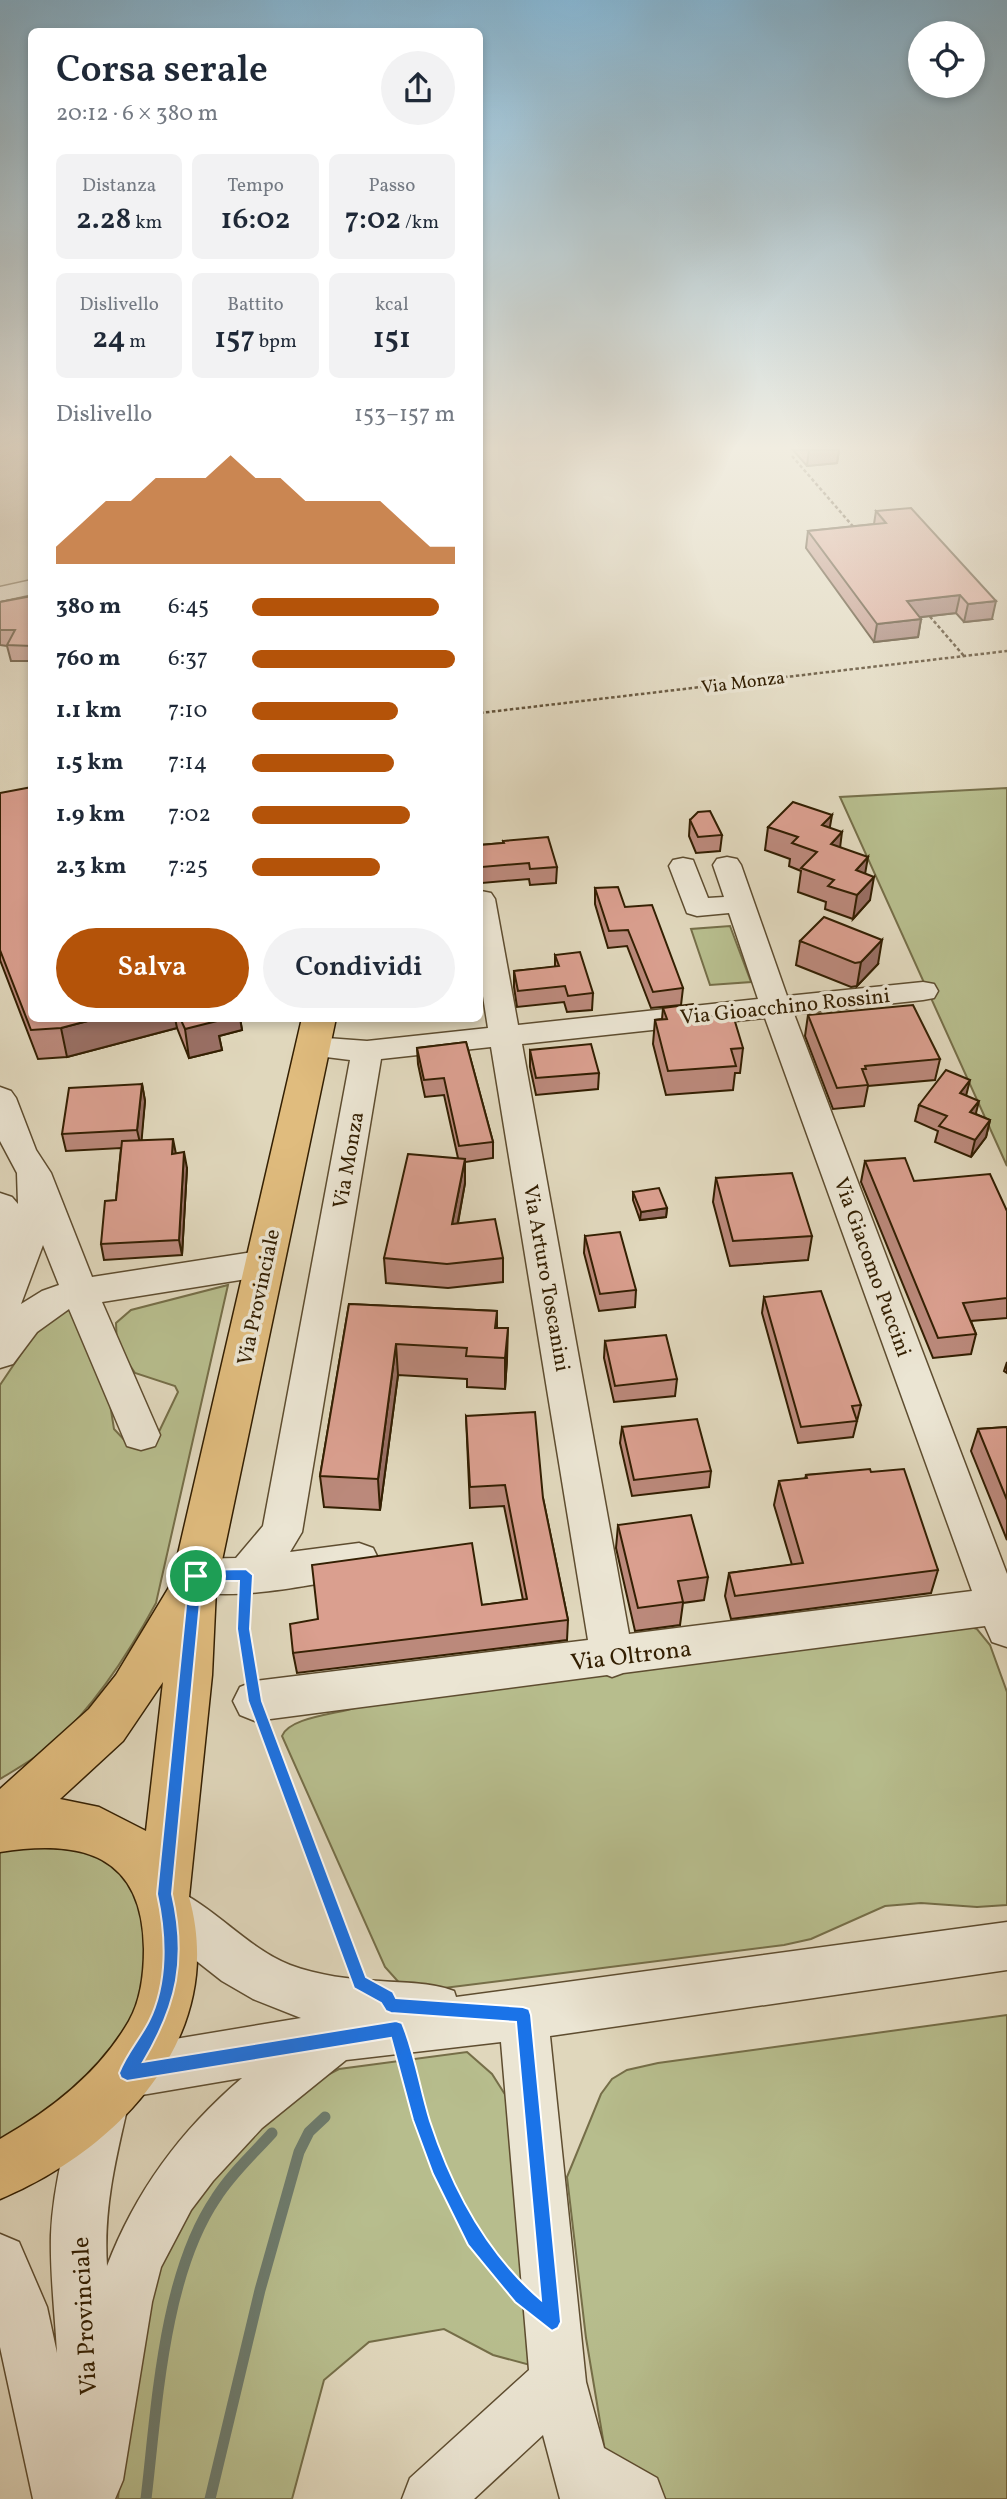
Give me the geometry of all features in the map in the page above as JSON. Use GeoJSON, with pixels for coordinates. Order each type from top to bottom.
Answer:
{"type":"FeatureCollection","features":[{"type":"Feature","properties":{"kind":"main road","name":"Via Provinciale"},"geometry":{"type":"LineString","coordinates":[[0,2170],[58,2134],[116,2083],[147,2043],[164,2006],[172,1945],[167,1902],[194,1583],[316,1033]]}},
{"type":"Feature","properties":{"kind":"main road","name":"Via Provinciale"},"geometry":{"type":"LineString","coordinates":[[0,1822],[106,1725],[133,1690],[194,1583]]}},
{"type":"Feature","properties":{"kind":"main road"},"geometry":{"type":"LineString","coordinates":[[0,1828],[44,1823],[95,1829],[124,1843],[137,1854],[157,1879],[167,1902]]}},
{"type":"Feature","properties":{"kind":"street"},"geometry":{"type":"LineString","coordinates":[[0,594],[28,588]]}},
{"type":"Feature","properties":{"kind":"street","name":"Via Giacomo Puccini"},"geometry":{"type":"LineString","coordinates":[[727,865],[776,1007],[1004,1613]]}},
{"type":"Feature","properties":{"kind":"street"},"geometry":{"type":"LineString","coordinates":[[683,866],[697,906],[740,904]]}},
{"type":"Feature","properties":{"kind":"street","name":"Via Arturo Toscanini"},"geometry":{"type":"LineString","coordinates":[[483,910],[612,1658]]}},
{"type":"Feature","properties":{"kind":"street","name":"Via Gioacchino Rossini"},"geometry":{"type":"LineString","coordinates":[[316,1033],[367,1051],[923,991]]}},
{"type":"Feature","properties":{"kind":"street","name":"Via Monza"},"geometry":{"type":"LineString","coordinates":[[246,1575],[282,1532],[367,1051]]}},
{"type":"Feature","properties":{"kind":"street"},"geometry":{"type":"LineString","coordinates":[[0,1098],[141,1435]]}},
{"type":"Feature","properties":{"kind":"street"},"geometry":{"type":"LineString","coordinates":[[0,1300],[18,1226],[2,1216],[26,1200],[30,1171]]}},
{"type":"Feature","properties":{"kind":"street"},"geometry":{"type":"LineString","coordinates":[[0,1312],[36,1219],[30,1171]]}},
{"type":"Feature","properties":{"kind":"street"},"geometry":{"type":"LineString","coordinates":[[0,1354],[15,1330],[41,1307],[80,1292],[266,1263]]}},
{"type":"Feature","properties":{"kind":"street"},"geometry":{"type":"LineString","coordinates":[[194,1583],[391,1555]]}},
{"type":"Feature","properties":{"kind":"street","name":"Via Oltrona"},"geometry":{"type":"LineString","coordinates":[[255,1701],[1004,1613]]}},
{"type":"Feature","properties":{"kind":"street"},"geometry":{"type":"LineString","coordinates":[[167,1902],[251,1969],[287,1989],[394,2017],[523,2015],[1007,1946]]}},
{"type":"Feature","properties":{"kind":"street"},"geometry":{"type":"LineString","coordinates":[[523,2015],[558,2382],[585,2483],[636,2499]]}},
{"type":"Feature","properties":{"kind":"street"},"geometry":{"type":"LineString","coordinates":[[116,2083],[336,2037],[394,2017]]}},
{"type":"Feature","properties":{"kind":"street"},"geometry":{"type":"LineString","coordinates":[[83,2493],[127,2289],[137,2257],[155,2219],[187,2170],[213,2139],[261,2093],[336,2037]]}},
{"type":"Feature","properties":{"kind":"street","name":"Via Provinciale"},"geometry":{"type":"LineString","coordinates":[[83,2493],[78,2235],[83,2188],[116,2083]]}},
{"type":"Feature","properties":{"kind":"street"},"geometry":{"type":"LineString","coordinates":[[0,2261],[19,2307],[83,2493]]}},
{"type":"Feature","properties":{"kind":"street"},"geometry":{"type":"LineString","coordinates":[[431,2499],[558,2382]]}},
{"type":"Feature","properties":{"kind":"path"},"geometry":{"type":"LineString","coordinates":[[919,604],[965,656]]}},
{"type":"Feature","properties":{"kind":"path","name":"Via Monza"},"geometry":{"type":"LineString","coordinates":[[483,713],[1007,651]]}},
{"type":"Feature","properties":{"kind":"path"},"geometry":{"type":"LineString","coordinates":[[246,1575],[244,1629],[255,1701],[360,1982],[387,1997],[429,2142],[441,2174],[474,2239],[522,2295],[552,2322]]}},
{"type":"Feature","properties":{"kind":"green space"},"geometry":{"type":"Polygon","coordinates":[[[1007,788],[1007,1166],[840,797],[1007,788]]]}},
{"type":"Feature","properties":{"kind":"green space"},"geometry":{"type":"Polygon","coordinates":[[[730,926],[751,982],[710,985],[691,929],[730,926]]]}},
{"type":"Feature","properties":{"kind":"green space"},"geometry":{"type":"Polygon","coordinates":[[[228,1285],[156,1603],[123,1659],[84,1712],[48,1748],[0,1779],[0,1385],[51,1315],[70,1307],[110,1404],[114,1429],[128,1444],[155,1440],[178,1392],[175,1386],[135,1373],[117,1346],[116,1323],[131,1310],[228,1285]]]}},
{"type":"Feature","properties":{"kind":"green space"},"geometry":{"type":"Polygon","coordinates":[[[965,1625],[977,1629],[990,1645],[1007,1692],[1007,1905],[977,1907],[921,1903],[885,1906],[811,1939],[784,1945],[436,1989],[403,1987],[385,1967],[282,1736],[294,1724],[304,1720],[358,1707],[965,1625]]]}},
{"type":"Feature","properties":{"kind":"green space"},"geometry":{"type":"Polygon","coordinates":[[[9,1846],[85,1849],[120,1870],[147,1918],[141,2002],[110,2058],[47,2112],[0,2142],[0,1848],[9,1846]]]}},
{"type":"Feature","properties":{"kind":"green space"},"geometry":{"type":"Polygon","coordinates":[[[1007,2015],[1007,2499],[613,2499],[586,2338],[567,2177],[601,2094],[612,2079],[627,2070],[658,2063],[1007,2015]]]}},
{"type":"Feature","properties":{"kind":"green space"},"geometry":{"type":"Polygon","coordinates":[[[467,2052],[492,2074],[506,2096],[530,2365],[493,2355],[444,2329],[369,2342],[324,2380],[292,2499],[118,2499],[125,2414],[139,2310],[206,2178],[310,2084],[339,2069],[467,2052]]]}},
{"type":"Feature","properties":{"kind":"building"},"geometry":{"type":"Polygon","coordinates":[[[834,567],[965,567],[996,601],[968,604],[960,595],[907,601],[921,619],[877,624],[834,567]]]}},
{"type":"Feature","properties":{"kind":"building"},"geometry":{"type":"Polygon","coordinates":[[[28,597],[28,646],[7,645],[15,630],[0,630],[0,602],[28,597]]]}},
{"type":"Feature","properties":{"kind":"building"},"geometry":{"type":"Polygon","coordinates":[[[28,788],[28,1022],[84,1022],[61,1028],[31,1030],[0,950],[0,793],[28,788]]]}},
{"type":"Feature","properties":{"kind":"building"},"geometry":{"type":"Polygon","coordinates":[[[793,802],[832,815],[822,825],[842,832],[831,844],[868,857],[856,870],[874,877],[857,895],[828,886],[834,880],[801,868],[817,852],[792,843],[798,837],[768,827],[793,802]]]}},
{"type":"Feature","properties":{"kind":"building"},"geometry":{"type":"Polygon","coordinates":[[[710,811],[722,835],[698,837],[690,820],[698,812],[710,811]]]}},
{"type":"Feature","properties":{"kind":"building"},"geometry":{"type":"Polygon","coordinates":[[[548,837],[557,867],[530,869],[529,863],[483,867],[483,845],[504,843],[503,841],[548,837]]]}},
{"type":"Feature","properties":{"kind":"building"},"geometry":{"type":"Polygon","coordinates":[[[618,887],[625,907],[652,905],[683,988],[653,992],[628,930],[609,931],[595,888],[618,887]]]}},
{"type":"Feature","properties":{"kind":"building"},"geometry":{"type":"Polygon","coordinates":[[[824,917],[882,940],[861,962],[855,963],[800,941],[824,917]]]}},
{"type":"Feature","properties":{"kind":"building"},"geometry":{"type":"Polygon","coordinates":[[[580,952],[593,993],[568,996],[565,986],[518,991],[514,971],[559,966],[555,955],[580,952]]]}},
{"type":"Feature","properties":{"kind":"building"},"geometry":{"type":"Polygon","coordinates":[[[693,1004],[699,1017],[733,1015],[743,1048],[731,1049],[736,1066],[668,1071],[655,1020],[667,1019],[663,1008],[693,1004]]]}},
{"type":"Feature","properties":{"kind":"building"},"geometry":{"type":"Polygon","coordinates":[[[913,1005],[940,1059],[865,1066],[866,1069],[862,1069],[868,1085],[837,1088],[808,1015],[913,1005]]]}},
{"type":"Feature","properties":{"kind":"building"},"geometry":{"type":"Polygon","coordinates":[[[182,1022],[213,1022],[185,1029],[182,1022]]]}},
{"type":"Feature","properties":{"kind":"building"},"geometry":{"type":"Polygon","coordinates":[[[466,1042],[493,1142],[459,1146],[444,1078],[424,1080],[417,1048],[466,1042]]]}},
{"type":"Feature","properties":{"kind":"building"},"geometry":{"type":"Polygon","coordinates":[[[591,1044],[599,1073],[536,1078],[530,1050],[591,1044]]]}},
{"type":"Feature","properties":{"kind":"building"},"geometry":{"type":"Polygon","coordinates":[[[946,1070],[970,1080],[960,1093],[979,1101],[970,1112],[990,1120],[975,1140],[939,1126],[947,1116],[919,1105],[946,1070]]]}},
{"type":"Feature","properties":{"kind":"building"},"geometry":{"type":"Polygon","coordinates":[[[142,1084],[137,1130],[62,1134],[69,1088],[142,1084]]]}},
{"type":"Feature","properties":{"kind":"building"},"geometry":{"type":"Polygon","coordinates":[[[173,1139],[172,1154],[184,1152],[179,1240],[101,1244],[105,1201],[116,1200],[122,1141],[173,1139]]]}},
{"type":"Feature","properties":{"kind":"building"},"geometry":{"type":"Polygon","coordinates":[[[408,1154],[465,1159],[452,1224],[495,1219],[503,1258],[447,1264],[384,1258],[408,1154]]]}},
{"type":"Feature","properties":{"kind":"building"},"geometry":{"type":"Polygon","coordinates":[[[905,1158],[914,1181],[990,1174],[1007,1211],[1007,1298],[963,1303],[976,1334],[938,1338],[865,1161],[905,1158]]]}},
{"type":"Feature","properties":{"kind":"building"},"geometry":{"type":"Polygon","coordinates":[[[792,1173],[812,1236],[733,1241],[716,1178],[792,1173]]]}},
{"type":"Feature","properties":{"kind":"building"},"geometry":{"type":"Polygon","coordinates":[[[659,1188],[667,1208],[641,1212],[633,1192],[659,1188]]]}},
{"type":"Feature","properties":{"kind":"building"},"geometry":{"type":"Polygon","coordinates":[[[620,1232],[636,1290],[600,1294],[585,1236],[620,1232]]]}},
{"type":"Feature","properties":{"kind":"building"},"geometry":{"type":"Polygon","coordinates":[[[821,1291],[861,1405],[852,1406],[857,1421],[801,1427],[764,1297],[821,1291]]]}},
{"type":"Feature","properties":{"kind":"building"},"geometry":{"type":"Polygon","coordinates":[[[349,1304],[497,1311],[495,1328],[508,1328],[505,1358],[466,1356],[467,1348],[396,1344],[378,1479],[320,1476],[349,1304]]]}},
{"type":"Feature","properties":{"kind":"building"},"geometry":{"type":"Polygon","coordinates":[[[666,1335],[677,1379],[615,1386],[605,1341],[666,1335]]]}},
{"type":"Feature","properties":{"kind":"building"},"geometry":{"type":"Polygon","coordinates":[[[535,1412],[543,1498],[568,1620],[293,1653],[290,1624],[318,1619],[312,1565],[472,1543],[482,1605],[527,1599],[505,1485],[470,1487],[466,1416],[535,1412]]]}},
{"type":"Feature","properties":{"kind":"building"},"geometry":{"type":"Polygon","coordinates":[[[697,1419],[711,1471],[634,1480],[622,1427],[697,1419]]]}},
{"type":"Feature","properties":{"kind":"building"},"geometry":{"type":"Polygon","coordinates":[[[1007,1427],[1007,1500],[978,1429],[1007,1427]]]}},
{"type":"Feature","properties":{"kind":"building"},"geometry":{"type":"Polygon","coordinates":[[[870,1469],[871,1472],[904,1469],[938,1570],[735,1596],[729,1573],[803,1563],[779,1481],[807,1478],[806,1475],[870,1469]]]}},
{"type":"Feature","properties":{"kind":"building"},"geometry":{"type":"Polygon","coordinates":[[[691,1515],[708,1577],[678,1581],[683,1602],[638,1608],[618,1525],[691,1515]]]}},
{"type":"Feature","properties":{"kind":"waterway"},"geometry":{"type":"LineString","coordinates":[[210,2499],[260,2290],[299,2152],[309,2132],[325,2117]]}},
{"type":"Feature","properties":{"kind":"waterway"},"geometry":{"type":"LineString","coordinates":[[146,2499],[165,2343],[184,2265],[198,2230],[216,2198],[235,2172],[272,2133]]}},
{"type":"Feature","properties":{"kind":"route"},"geometry":{"type":"LineString","coordinates":[[246,1575],[244,1629],[255,1701],[360,1982],[364,1987],[387,1997],[391,2005],[523,2015],[552,2322],[522,2295],[474,2239],[441,2174],[421,2120],[396,2029],[364,2032],[127,2073],[147,2043],[164,2006],[168,1987],[172,1928],[164,1894],[196,1576],[246,1575]]}}]}
